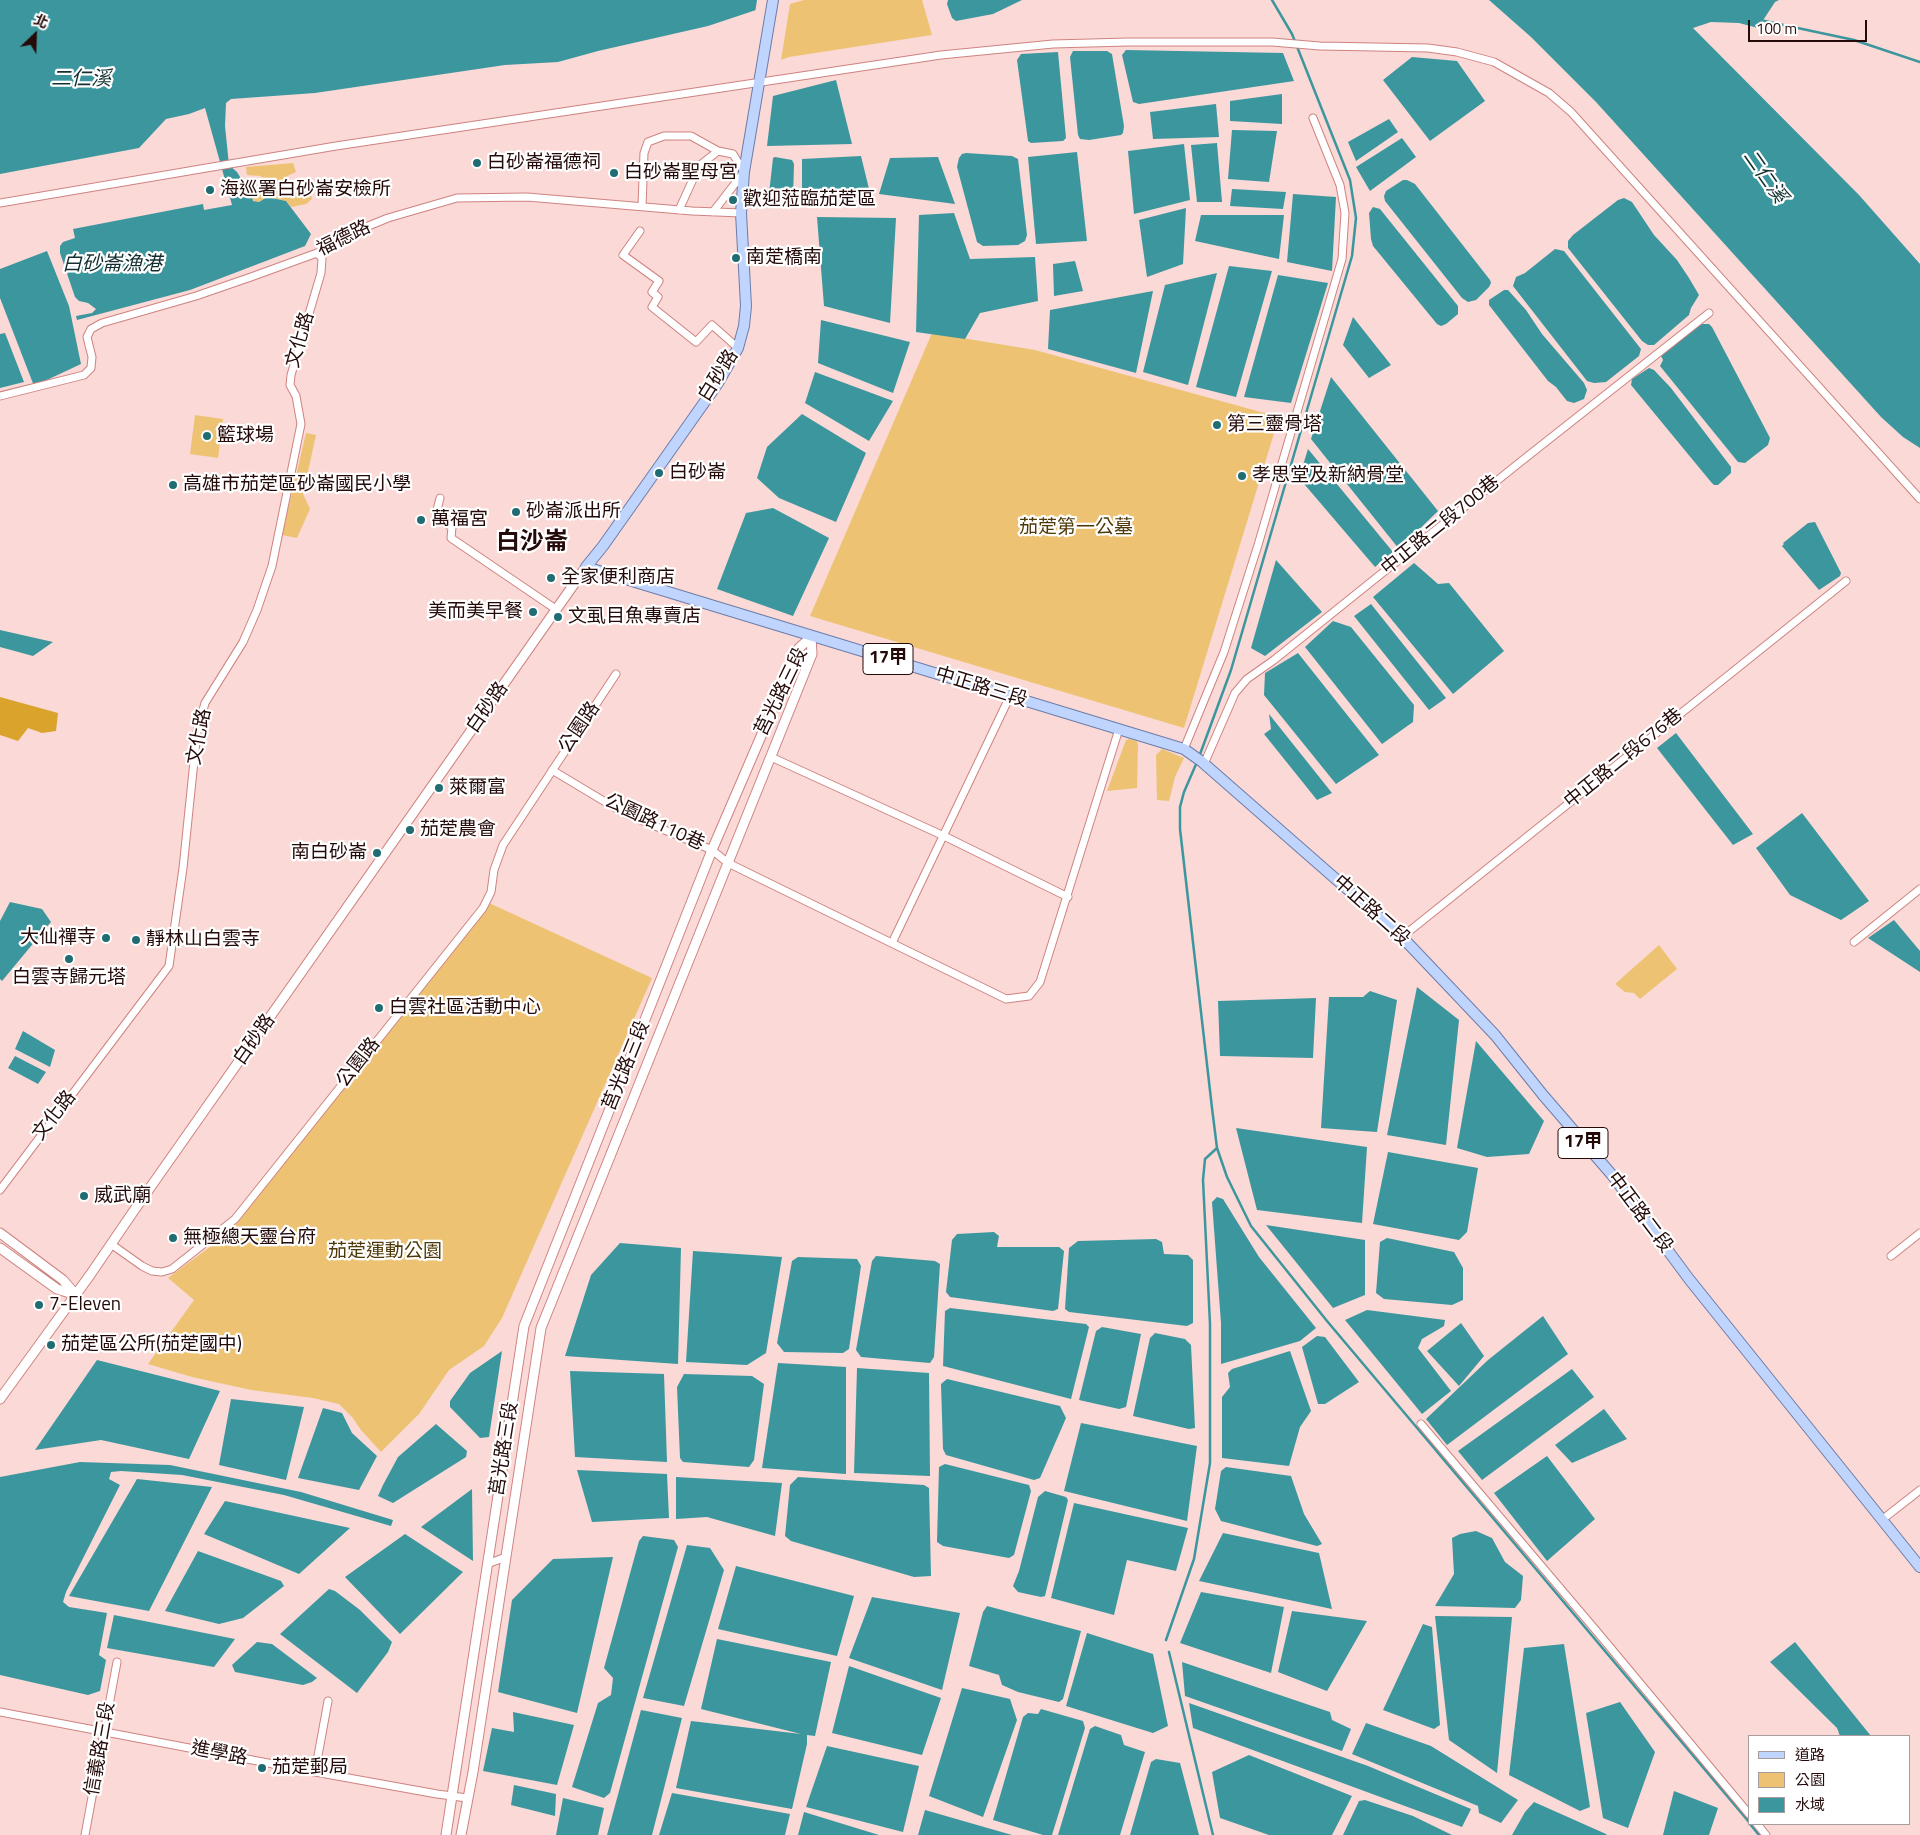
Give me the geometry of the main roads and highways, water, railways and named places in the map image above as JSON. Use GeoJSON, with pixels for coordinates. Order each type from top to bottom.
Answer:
{"type":"FeatureCollection","features":[{"type":"Feature","properties":{"kind":"main road","name":"白砂路"},"geometry":{"type":"LineString","coordinates":[[586,568],[707,399],[728,368],[738,348],[744,326],[746,306],[741,212],[744,172],[773,0]]}},
{"type":"Feature","properties":{"kind":"main road","name":"中正路三段"},"geometry":{"type":"LineString","coordinates":[[586,568],[1119,729],[1186,751],[1203,762]]}},
{"type":"Feature","properties":{"kind":"main road","name":"中正路二段"},"geometry":{"type":"LineString","coordinates":[[1203,762],[1402,937],[1494,1035],[1542,1095],[1612,1175],[1689,1279],[1920,1567]]}},
{"type":"Feature","properties":{"kind":"water","name":"二仁溪"},"geometry":{"type":"Polygon","coordinates":[[[0,0],[786,0],[708,26],[558,62],[505,65],[315,93],[231,99],[226,103],[225,126],[229,165],[237,172],[252,196],[253,201],[259,202],[267,197],[286,201],[311,234],[305,246],[190,290],[77,320],[76,316],[92,313],[96,309],[75,297],[60,253],[60,246],[63,242],[75,238],[73,229],[203,204],[204,210],[232,205],[205,108],[166,119],[139,148],[0,174],[0,0]]]}},
{"type":"Feature","properties":{"kind":"water"},"geometry":{"type":"Polygon","coordinates":[[[948,0],[1022,0],[993,14],[956,21],[952,18],[947,4],[948,0]]]}},
{"type":"Feature","properties":{"kind":"water","name":"二仁溪"},"geometry":{"type":"Polygon","coordinates":[[[1489,0],[1779,0],[1775,2],[1758,28],[1739,23],[1711,22],[1693,28],[1859,195],[1920,264],[1920,448],[1903,437],[1881,417],[1596,102],[1531,37],[1489,0]]]}},
{"type":"Feature","properties":{"kind":"water"},"geometry":{"type":"Polygon","coordinates":[[[1126,50],[1283,53],[1294,81],[1139,104],[1133,102],[1122,55],[1126,50]]]}},
{"type":"Feature","properties":{"kind":"water"},"geometry":{"type":"Polygon","coordinates":[[[1073,51],[1107,51],[1112,54],[1124,126],[1121,135],[1089,140],[1080,139],[1078,135],[1070,57],[1073,51]]]}},
{"type":"Feature","properties":{"kind":"water"},"geometry":{"type":"Polygon","coordinates":[[[1058,52],[1066,138],[1063,141],[1031,143],[1028,141],[1017,60],[1021,54],[1058,52]]]}},
{"type":"Feature","properties":{"kind":"water"},"geometry":{"type":"Polygon","coordinates":[[[1412,57],[1457,61],[1485,101],[1430,141],[1383,80],[1412,57]]]}},
{"type":"Feature","properties":{"kind":"water"},"geometry":{"type":"Polygon","coordinates":[[[836,80],[852,144],[767,146],[773,96],[836,80]]]}},
{"type":"Feature","properties":{"kind":"water"},"geometry":{"type":"Polygon","coordinates":[[[1282,94],[1282,124],[1230,121],[1230,101],[1282,94]]]}},
{"type":"Feature","properties":{"kind":"water"},"geometry":{"type":"Polygon","coordinates":[[[1216,104],[1219,137],[1153,139],[1150,112],[1216,104]]]}},
{"type":"Feature","properties":{"kind":"water"},"geometry":{"type":"Polygon","coordinates":[[[1389,119],[1398,132],[1356,161],[1348,142],[1389,119]]]}},
{"type":"Feature","properties":{"kind":"water"},"geometry":{"type":"Polygon","coordinates":[[[1232,130],[1277,131],[1269,182],[1228,179],[1232,130]]]}},
{"type":"Feature","properties":{"kind":"water"},"geometry":{"type":"Polygon","coordinates":[[[1402,138],[1416,157],[1370,191],[1356,167],[1402,138]]]}},
{"type":"Feature","properties":{"kind":"water"},"geometry":{"type":"Polygon","coordinates":[[[1217,143],[1222,202],[1197,202],[1191,145],[1217,143]]]}},
{"type":"Feature","properties":{"kind":"water"},"geometry":{"type":"Polygon","coordinates":[[[1184,144],[1190,200],[1134,214],[1128,151],[1184,144]]]}},
{"type":"Feature","properties":{"kind":"water"},"geometry":{"type":"Polygon","coordinates":[[[1077,152],[1087,241],[1036,244],[1028,157],[1077,152]]]}},
{"type":"Feature","properties":{"kind":"water"},"geometry":{"type":"Polygon","coordinates":[[[962,154],[1012,156],[1018,159],[1027,235],[1025,241],[1018,245],[983,246],[977,242],[957,167],[959,158],[962,154]]]}},
{"type":"Feature","properties":{"kind":"water"},"geometry":{"type":"Polygon","coordinates":[[[861,156],[870,193],[802,197],[802,159],[861,156]]]}},
{"type":"Feature","properties":{"kind":"water"},"geometry":{"type":"Polygon","coordinates":[[[938,157],[955,204],[879,194],[890,158],[938,157]]]}},
{"type":"Feature","properties":{"kind":"water"},"geometry":{"type":"Polygon","coordinates":[[[773,158],[792,160],[794,164],[793,198],[771,196],[769,194],[773,158]]]}},
{"type":"Feature","properties":{"kind":"water"},"geometry":{"type":"Polygon","coordinates":[[[1403,180],[1415,184],[1490,280],[1489,287],[1476,300],[1468,302],[1462,298],[1385,201],[1386,191],[1403,180]]]}},
{"type":"Feature","properties":{"kind":"water"},"geometry":{"type":"Polygon","coordinates":[[[1232,189],[1286,192],[1283,209],[1230,206],[1232,189]]]}},
{"type":"Feature","properties":{"kind":"water"},"geometry":{"type":"Polygon","coordinates":[[[1293,194],[1336,197],[1332,271],[1287,262],[1293,194]]]}},
{"type":"Feature","properties":{"kind":"water"},"geometry":{"type":"Polygon","coordinates":[[[1624,198],[1632,202],[1654,235],[1677,260],[1699,295],[1689,315],[1654,345],[1648,345],[1642,341],[1568,248],[1568,241],[1573,235],[1618,200],[1624,198]]]}},
{"type":"Feature","properties":{"kind":"water"},"geometry":{"type":"Polygon","coordinates":[[[1373,207],[1380,209],[1458,306],[1458,314],[1446,324],[1441,326],[1437,324],[1373,246],[1369,213],[1373,207]]]}},
{"type":"Feature","properties":{"kind":"water"},"geometry":{"type":"Polygon","coordinates":[[[1186,208],[1183,264],[1147,277],[1139,220],[1186,208]]]}},
{"type":"Feature","properties":{"kind":"water"},"geometry":{"type":"Polygon","coordinates":[[[954,213],[970,259],[1035,257],[1038,301],[980,313],[965,339],[916,332],[919,215],[954,213]]]}},
{"type":"Feature","properties":{"kind":"water"},"geometry":{"type":"Polygon","coordinates":[[[1201,215],[1284,215],[1279,259],[1195,241],[1201,215]]]}},
{"type":"Feature","properties":{"kind":"water"},"geometry":{"type":"Polygon","coordinates":[[[817,217],[896,218],[890,323],[824,306],[817,217]]]}},
{"type":"Feature","properties":{"kind":"water"},"geometry":{"type":"Polygon","coordinates":[[[1555,249],[1564,251],[1641,349],[1639,356],[1606,382],[1594,383],[1587,381],[1513,286],[1516,277],[1525,273],[1555,249]]]}},
{"type":"Feature","properties":{"kind":"water"},"geometry":{"type":"Polygon","coordinates":[[[47,251],[69,306],[81,364],[34,386],[0,298],[0,269],[47,251]]]}},
{"type":"Feature","properties":{"kind":"water"},"geometry":{"type":"Polygon","coordinates":[[[1075,261],[1083,291],[1054,296],[1053,264],[1075,261]]]}},
{"type":"Feature","properties":{"kind":"water"},"geometry":{"type":"Polygon","coordinates":[[[1229,266],[1272,271],[1236,397],[1196,387],[1229,266]]]}},
{"type":"Feature","properties":{"kind":"water"},"geometry":{"type":"Polygon","coordinates":[[[1217,273],[1188,385],[1143,372],[1165,285],[1217,273]]]}},
{"type":"Feature","properties":{"kind":"water"},"geometry":{"type":"Polygon","coordinates":[[[1278,275],[1328,283],[1291,403],[1244,397],[1278,275]]]}},
{"type":"Feature","properties":{"kind":"water"},"geometry":{"type":"Polygon","coordinates":[[[1504,290],[1508,290],[1526,310],[1542,334],[1584,383],[1587,390],[1584,399],[1574,403],[1567,401],[1556,387],[1548,381],[1489,305],[1489,300],[1504,290]]]}},
{"type":"Feature","properties":{"kind":"water"},"geometry":{"type":"Polygon","coordinates":[[[1153,291],[1136,373],[1048,349],[1050,310],[1153,291]]]}},
{"type":"Feature","properties":{"kind":"water"},"geometry":{"type":"Polygon","coordinates":[[[1353,317],[1391,365],[1369,378],[1343,345],[1353,317]]]}},
{"type":"Feature","properties":{"kind":"water"},"geometry":{"type":"Polygon","coordinates":[[[821,320],[910,342],[893,393],[818,363],[821,320]]]}},
{"type":"Feature","properties":{"kind":"water"},"geometry":{"type":"Polygon","coordinates":[[[1700,324],[1709,324],[1712,327],[1770,438],[1768,445],[1745,463],[1738,462],[1660,366],[1663,360],[1661,356],[1700,324]]]}},
{"type":"Feature","properties":{"kind":"water"},"geometry":{"type":"Polygon","coordinates":[[[5,333],[24,382],[0,388],[0,334],[5,333]]]}},
{"type":"Feature","properties":{"kind":"water"},"geometry":{"type":"Polygon","coordinates":[[[1649,368],[1654,370],[1671,388],[1731,467],[1731,473],[1718,485],[1714,485],[1711,482],[1631,385],[1632,379],[1649,368]]]}},
{"type":"Feature","properties":{"kind":"water"},"geometry":{"type":"Polygon","coordinates":[[[815,372],[893,401],[869,441],[805,403],[815,372]]]}},
{"type":"Feature","properties":{"kind":"water"},"geometry":{"type":"Polygon","coordinates":[[[1331,377],[1438,511],[1399,549],[1311,439],[1331,377]]]}},
{"type":"Feature","properties":{"kind":"water"},"geometry":{"type":"Polygon","coordinates":[[[802,414],[866,453],[836,522],[779,498],[757,478],[767,447],[802,414]]]}},
{"type":"Feature","properties":{"kind":"water"},"geometry":{"type":"Polygon","coordinates":[[[1308,449],[1393,552],[1375,567],[1299,478],[1308,449]]]}},
{"type":"Feature","properties":{"kind":"water"},"geometry":{"type":"Polygon","coordinates":[[[773,508],[829,538],[793,616],[717,589],[746,513],[773,508]]]}},
{"type":"Feature","properties":{"kind":"water"},"geometry":{"type":"Polygon","coordinates":[[[1815,522],[1841,573],[1840,576],[1819,590],[1782,546],[1783,543],[1808,523],[1815,522]]]}},
{"type":"Feature","properties":{"kind":"water"},"geometry":{"type":"Polygon","coordinates":[[[1276,560],[1322,612],[1265,656],[1251,648],[1276,560]]]}},
{"type":"Feature","properties":{"kind":"water"},"geometry":{"type":"Polygon","coordinates":[[[1414,563],[1438,584],[1449,583],[1504,651],[1453,694],[1373,597],[1414,563]]]}},
{"type":"Feature","properties":{"kind":"water"},"geometry":{"type":"Polygon","coordinates":[[[1371,604],[1446,698],[1429,710],[1354,616],[1371,604]]]}},
{"type":"Feature","properties":{"kind":"water"},"geometry":{"type":"Polygon","coordinates":[[[1333,621],[1351,627],[1414,705],[1413,722],[1382,744],[1305,647],[1333,621]]]}},
{"type":"Feature","properties":{"kind":"water"},"geometry":{"type":"Polygon","coordinates":[[[0,630],[53,642],[33,656],[0,647],[0,630]]]}},
{"type":"Feature","properties":{"kind":"water"},"geometry":{"type":"Polygon","coordinates":[[[1298,653],[1379,755],[1336,784],[1264,695],[1265,673],[1298,653]]]}},
{"type":"Feature","properties":{"kind":"water"},"geometry":{"type":"Polygon","coordinates":[[[1269,714],[1332,793],[1317,800],[1264,734],[1271,729],[1269,714]]]}},
{"type":"Feature","properties":{"kind":"water"},"geometry":{"type":"Polygon","coordinates":[[[1676,733],[1753,834],[1733,845],[1657,748],[1676,733]]]}},
{"type":"Feature","properties":{"kind":"water"},"geometry":{"type":"Polygon","coordinates":[[[1802,813],[1869,901],[1841,920],[1790,895],[1756,848],[1802,813]]]}},
{"type":"Feature","properties":{"kind":"water"},"geometry":{"type":"Polygon","coordinates":[[[10,902],[42,909],[51,922],[2,981],[0,979],[0,921],[10,902]]]}},
{"type":"Feature","properties":{"kind":"water"},"geometry":{"type":"Polygon","coordinates":[[[1894,920],[1920,951],[1920,972],[1868,938],[1894,920]]]}},
{"type":"Feature","properties":{"kind":"water"},"geometry":{"type":"Polygon","coordinates":[[[1417,987],[1459,1020],[1446,1145],[1387,1135],[1417,987]]]}},
{"type":"Feature","properties":{"kind":"water"},"geometry":{"type":"Polygon","coordinates":[[[1370,991],[1397,1000],[1377,1132],[1321,1128],[1329,997],[1363,997],[1370,991]]]}},
{"type":"Feature","properties":{"kind":"water"},"geometry":{"type":"Polygon","coordinates":[[[1316,998],[1313,1058],[1220,1056],[1218,1001],[1316,998]]]}},
{"type":"Feature","properties":{"kind":"water"},"geometry":{"type":"Polygon","coordinates":[[[23,1031],[55,1050],[50,1067],[15,1049],[23,1031]]]}},
{"type":"Feature","properties":{"kind":"water"},"geometry":{"type":"Polygon","coordinates":[[[1476,1041],[1544,1121],[1529,1154],[1487,1157],[1457,1148],[1476,1041]]]}},
{"type":"Feature","properties":{"kind":"water"},"geometry":{"type":"Polygon","coordinates":[[[15,1056],[46,1072],[38,1084],[8,1068],[15,1056]]]}},
{"type":"Feature","properties":{"kind":"water"},"geometry":{"type":"Polygon","coordinates":[[[1236,1128],[1367,1147],[1362,1223],[1257,1210],[1236,1128]]]}},
{"type":"Feature","properties":{"kind":"water"},"geometry":{"type":"Polygon","coordinates":[[[1388,1152],[1478,1168],[1467,1232],[1459,1240],[1373,1224],[1388,1152]]]}},
{"type":"Feature","properties":{"kind":"water"},"geometry":{"type":"Polygon","coordinates":[[[1217,1197],[1223,1199],[1259,1257],[1316,1328],[1300,1341],[1221,1364],[1221,1323],[1212,1202],[1217,1197]]]}},
{"type":"Feature","properties":{"kind":"water"},"geometry":{"type":"Polygon","coordinates":[[[1266,1225],[1365,1240],[1365,1295],[1333,1308],[1266,1225]]]}},
{"type":"Feature","properties":{"kind":"water"},"geometry":{"type":"Polygon","coordinates":[[[994,1232],[999,1236],[997,1247],[1059,1247],[1064,1251],[1058,1309],[1053,1311],[950,1297],[946,1292],[952,1240],[957,1234],[994,1232]]]}},
{"type":"Feature","properties":{"kind":"water"},"geometry":{"type":"Polygon","coordinates":[[[1387,1238],[1454,1252],[1463,1268],[1463,1300],[1452,1305],[1384,1299],[1376,1293],[1380,1242],[1387,1238]]]}},
{"type":"Feature","properties":{"kind":"water"},"geometry":{"type":"Polygon","coordinates":[[[1156,1239],[1162,1242],[1164,1254],[1188,1255],[1193,1260],[1193,1323],[1187,1326],[1069,1312],[1065,1309],[1069,1248],[1078,1241],[1156,1239]]]}},
{"type":"Feature","properties":{"kind":"water"},"geometry":{"type":"Polygon","coordinates":[[[620,1243],[681,1248],[678,1364],[565,1356],[591,1275],[620,1243]]]}},
{"type":"Feature","properties":{"kind":"water"},"geometry":{"type":"Polygon","coordinates":[[[693,1251],[782,1257],[766,1353],[747,1365],[686,1362],[693,1251]]]}},
{"type":"Feature","properties":{"kind":"water"},"geometry":{"type":"Polygon","coordinates":[[[876,1256],[935,1261],[940,1264],[934,1357],[930,1363],[861,1357],[856,1350],[872,1261],[876,1256]]]}},
{"type":"Feature","properties":{"kind":"water"},"geometry":{"type":"Polygon","coordinates":[[[798,1257],[857,1259],[861,1266],[849,1349],[843,1353],[784,1352],[777,1343],[792,1261],[798,1257]]]}},
{"type":"Feature","properties":{"kind":"water"},"geometry":{"type":"Polygon","coordinates":[[[950,1308],[1086,1324],[1089,1327],[1071,1399],[943,1366],[945,1311],[950,1308]]]}},
{"type":"Feature","properties":{"kind":"water"},"geometry":{"type":"Polygon","coordinates":[[[1367,1310],[1445,1320],[1444,1326],[1422,1339],[1418,1348],[1451,1391],[1422,1414],[1345,1320],[1367,1310]]]}},
{"type":"Feature","properties":{"kind":"water"},"geometry":{"type":"Polygon","coordinates":[[[1543,1316],[1568,1354],[1447,1445],[1426,1419],[1488,1360],[1543,1316]]]}},
{"type":"Feature","properties":{"kind":"water"},"geometry":{"type":"Polygon","coordinates":[[[1461,1323],[1484,1356],[1459,1386],[1427,1351],[1461,1323]]]}},
{"type":"Feature","properties":{"kind":"water"},"geometry":{"type":"Polygon","coordinates":[[[1102,1327],[1141,1334],[1126,1407],[1119,1409],[1079,1400],[1096,1331],[1102,1327]]]}},
{"type":"Feature","properties":{"kind":"water"},"geometry":{"type":"Polygon","coordinates":[[[1155,1333],[1185,1339],[1191,1345],[1195,1428],[1189,1429],[1133,1416],[1150,1338],[1155,1333]]]}},
{"type":"Feature","properties":{"kind":"water"},"geometry":{"type":"Polygon","coordinates":[[[1317,1336],[1325,1337],[1359,1382],[1325,1404],[1318,1404],[1302,1347],[1317,1336]]]}},
{"type":"Feature","properties":{"kind":"water"},"geometry":{"type":"Polygon","coordinates":[[[502,1351],[489,1437],[480,1438],[450,1407],[450,1401],[470,1373],[502,1351]]]}},
{"type":"Feature","properties":{"kind":"water"},"geometry":{"type":"Polygon","coordinates":[[[1290,1351],[1311,1411],[1300,1427],[1289,1466],[1222,1458],[1222,1397],[1230,1387],[1228,1373],[1232,1369],[1290,1351]]]}},
{"type":"Feature","properties":{"kind":"water"},"geometry":{"type":"Polygon","coordinates":[[[97,1360],[220,1391],[189,1459],[101,1440],[35,1450],[97,1360]]]}},
{"type":"Feature","properties":{"kind":"water"},"geometry":{"type":"Polygon","coordinates":[[[778,1363],[846,1367],[846,1474],[762,1468],[778,1363]]]}},
{"type":"Feature","properties":{"kind":"water"},"geometry":{"type":"Polygon","coordinates":[[[857,1368],[929,1373],[930,1476],[854,1473],[857,1368]]]}},
{"type":"Feature","properties":{"kind":"water"},"geometry":{"type":"Polygon","coordinates":[[[1572,1369],[1594,1397],[1482,1480],[1458,1451],[1572,1369]]]}},
{"type":"Feature","properties":{"kind":"water"},"geometry":{"type":"Polygon","coordinates":[[[570,1371],[664,1374],[667,1462],[575,1457],[570,1371]]]}},
{"type":"Feature","properties":{"kind":"water"},"geometry":{"type":"Polygon","coordinates":[[[684,1374],[752,1376],[764,1384],[754,1460],[749,1467],[683,1462],[680,1458],[677,1387],[684,1374]]]}},
{"type":"Feature","properties":{"kind":"water"},"geometry":{"type":"Polygon","coordinates":[[[947,1379],[1060,1406],[1066,1418],[1040,1478],[1034,1480],[946,1455],[943,1449],[941,1384],[947,1379]]]}},
{"type":"Feature","properties":{"kind":"water"},"geometry":{"type":"Polygon","coordinates":[[[231,1399],[304,1407],[286,1480],[219,1465],[231,1399]]]}},
{"type":"Feature","properties":{"kind":"water"},"geometry":{"type":"Polygon","coordinates":[[[323,1408],[342,1413],[352,1433],[377,1456],[359,1490],[298,1478],[323,1408]]]}},
{"type":"Feature","properties":{"kind":"water"},"geometry":{"type":"Polygon","coordinates":[[[1604,1409],[1627,1439],[1572,1463],[1555,1445],[1604,1409]]]}},
{"type":"Feature","properties":{"kind":"water"},"geometry":{"type":"Polygon","coordinates":[[[1081,1423],[1197,1446],[1187,1521],[1064,1491],[1081,1423]]]}},
{"type":"Feature","properties":{"kind":"water"},"geometry":{"type":"Polygon","coordinates":[[[436,1424],[467,1451],[466,1457],[393,1503],[378,1496],[398,1457],[436,1424]]]}},
{"type":"Feature","properties":{"kind":"water"},"geometry":{"type":"Polygon","coordinates":[[[1547,1456],[1595,1519],[1547,1561],[1494,1493],[1547,1456]]]}},
{"type":"Feature","properties":{"kind":"water"},"geometry":{"type":"Polygon","coordinates":[[[80,1462],[170,1465],[301,1492],[393,1520],[391,1526],[284,1495],[182,1475],[111,1472],[109,1479],[120,1485],[66,1592],[63,1602],[69,1607],[107,1613],[99,1655],[106,1660],[100,1691],[88,1695],[0,1675],[0,1477],[80,1462]]]}},
{"type":"Feature","properties":{"kind":"water"},"geometry":{"type":"Polygon","coordinates":[[[945,1464],[1029,1485],[1031,1491],[1014,1555],[1009,1558],[943,1546],[937,1542],[939,1467],[945,1464]]]}},
{"type":"Feature","properties":{"kind":"water"},"geometry":{"type":"Polygon","coordinates":[[[1226,1467],[1291,1476],[1304,1514],[1322,1544],[1317,1546],[1221,1521],[1215,1509],[1221,1471],[1226,1467]]]}},
{"type":"Feature","properties":{"kind":"water"},"geometry":{"type":"Polygon","coordinates":[[[577,1470],[667,1474],[669,1518],[592,1522],[577,1470]]]}},
{"type":"Feature","properties":{"kind":"water"},"geometry":{"type":"Polygon","coordinates":[[[676,1477],[782,1483],[775,1536],[707,1517],[676,1519],[676,1477]]]}},
{"type":"Feature","properties":{"kind":"water"},"geometry":{"type":"Polygon","coordinates":[[[798,1477],[924,1485],[929,1488],[931,1576],[914,1577],[791,1541],[785,1536],[790,1485],[798,1477]]]}},
{"type":"Feature","properties":{"kind":"water"},"geometry":{"type":"Polygon","coordinates":[[[137,1479],[212,1487],[149,1611],[69,1596],[137,1479]]]}},
{"type":"Feature","properties":{"kind":"water"},"geometry":{"type":"Polygon","coordinates":[[[472,1489],[473,1561],[421,1527],[472,1489]]]}},
{"type":"Feature","properties":{"kind":"water"},"geometry":{"type":"Polygon","coordinates":[[[1045,1491],[1066,1497],[1068,1500],[1045,1596],[1041,1597],[1018,1592],[1013,1586],[1019,1571],[1038,1497],[1045,1491]]]}},
{"type":"Feature","properties":{"kind":"water"},"geometry":{"type":"Polygon","coordinates":[[[225,1501],[350,1528],[299,1574],[204,1534],[225,1501]]]}},
{"type":"Feature","properties":{"kind":"water"},"geometry":{"type":"Polygon","coordinates":[[[1074,1503],[1188,1528],[1176,1571],[1127,1560],[1114,1615],[1051,1598],[1074,1503]]]}},
{"type":"Feature","properties":{"kind":"water"},"geometry":{"type":"Polygon","coordinates":[[[1476,1531],[1492,1538],[1505,1562],[1523,1576],[1521,1600],[1515,1608],[1435,1606],[1454,1574],[1452,1538],[1460,1534],[1476,1531]]]}},
{"type":"Feature","properties":{"kind":"water"},"geometry":{"type":"Polygon","coordinates":[[[1223,1533],[1319,1553],[1332,1609],[1199,1581],[1223,1533]]]}},
{"type":"Feature","properties":{"kind":"water"},"geometry":{"type":"Polygon","coordinates":[[[405,1534],[463,1572],[400,1634],[345,1577],[405,1534]]]}},
{"type":"Feature","properties":{"kind":"water"},"geometry":{"type":"Polygon","coordinates":[[[643,1536],[674,1540],[678,1547],[610,1793],[604,1798],[572,1787],[598,1703],[611,1695],[613,1678],[604,1668],[639,1541],[643,1536]]]}},
{"type":"Feature","properties":{"kind":"water"},"geometry":{"type":"Polygon","coordinates":[[[687,1545],[710,1548],[724,1570],[684,1706],[643,1698],[687,1545]]]}},
{"type":"Feature","properties":{"kind":"water"},"geometry":{"type":"Polygon","coordinates":[[[198,1551],[281,1581],[284,1586],[243,1618],[219,1624],[165,1611],[198,1551]]]}},
{"type":"Feature","properties":{"kind":"water"},"geometry":{"type":"Polygon","coordinates":[[[613,1557],[577,1713],[498,1692],[512,1600],[553,1559],[613,1557]]]}},
{"type":"Feature","properties":{"kind":"water"},"geometry":{"type":"Polygon","coordinates":[[[736,1566],[854,1596],[837,1656],[718,1629],[736,1566]]]}},
{"type":"Feature","properties":{"kind":"water"},"geometry":{"type":"Polygon","coordinates":[[[329,1589],[335,1591],[360,1610],[392,1642],[388,1652],[357,1693],[280,1634],[329,1589]]]}},
{"type":"Feature","properties":{"kind":"water"},"geometry":{"type":"Polygon","coordinates":[[[1201,1592],[1284,1607],[1271,1673],[1180,1643],[1201,1592]]]}},
{"type":"Feature","properties":{"kind":"water"},"geometry":{"type":"Polygon","coordinates":[[[872,1597],[960,1613],[942,1690],[849,1658],[872,1597]]]}},
{"type":"Feature","properties":{"kind":"water"},"geometry":{"type":"Polygon","coordinates":[[[987,1606],[1081,1631],[1063,1699],[1059,1702],[1018,1692],[1002,1685],[999,1675],[969,1666],[983,1612],[987,1606]]]}},
{"type":"Feature","properties":{"kind":"water"},"geometry":{"type":"Polygon","coordinates":[[[1292,1611],[1367,1621],[1327,1691],[1278,1672],[1292,1611]]]}},
{"type":"Feature","properties":{"kind":"water"},"geometry":{"type":"Polygon","coordinates":[[[114,1615],[235,1639],[214,1667],[107,1648],[114,1615]]]}},
{"type":"Feature","properties":{"kind":"water"},"geometry":{"type":"Polygon","coordinates":[[[1435,1616],[1512,1617],[1497,1773],[1449,1740],[1435,1616]]]}},
{"type":"Feature","properties":{"kind":"water"},"geometry":{"type":"Polygon","coordinates":[[[1423,1624],[1432,1627],[1440,1725],[1434,1729],[1383,1710],[1423,1624]]]}},
{"type":"Feature","properties":{"kind":"water"},"geometry":{"type":"Polygon","coordinates":[[[1087,1633],[1153,1654],[1168,1726],[1153,1733],[1066,1706],[1087,1633]]]}},
{"type":"Feature","properties":{"kind":"water"},"geometry":{"type":"Polygon","coordinates":[[[717,1639],[831,1662],[815,1736],[807,1735],[807,1744],[792,1809],[676,1788],[691,1721],[801,1734],[701,1709],[717,1639]]]}},
{"type":"Feature","properties":{"kind":"water"},"geometry":{"type":"Polygon","coordinates":[[[257,1642],[272,1644],[317,1678],[303,1685],[235,1672],[232,1665],[257,1642]]]}},
{"type":"Feature","properties":{"kind":"water"},"geometry":{"type":"Polygon","coordinates":[[[1795,1642],[1870,1735],[1840,1735],[1837,1728],[1770,1662],[1795,1642]]]}},
{"type":"Feature","properties":{"kind":"water"},"geometry":{"type":"Polygon","coordinates":[[[1564,1644],[1590,1807],[1580,1811],[1509,1775],[1524,1648],[1564,1644]]]}},
{"type":"Feature","properties":{"kind":"water"},"geometry":{"type":"Polygon","coordinates":[[[1182,1662],[1330,1712],[1332,1720],[1351,1729],[1342,1751],[1185,1696],[1182,1662]]]}},
{"type":"Feature","properties":{"kind":"water"},"geometry":{"type":"Polygon","coordinates":[[[849,1666],[941,1698],[922,1755],[832,1733],[849,1666]]]}},
{"type":"Feature","properties":{"kind":"water"},"geometry":{"type":"Polygon","coordinates":[[[962,1688],[1010,1699],[1017,1720],[983,1817],[929,1796],[962,1688]]]}},
{"type":"Feature","properties":{"kind":"water"},"geometry":{"type":"Polygon","coordinates":[[[1620,1702],[1655,1752],[1628,1828],[1603,1818],[1586,1713],[1620,1702]]]}},
{"type":"Feature","properties":{"kind":"water"},"geometry":{"type":"Polygon","coordinates":[[[1189,1703],[1368,1766],[1471,1809],[1462,1827],[1193,1728],[1189,1703]]]}},
{"type":"Feature","properties":{"kind":"water"},"geometry":{"type":"Polygon","coordinates":[[[1041,1709],[1083,1721],[1085,1728],[1052,1835],[1043,1835],[993,1820],[1023,1717],[1028,1713],[1038,1714],[1041,1709]]]}},
{"type":"Feature","properties":{"kind":"water"},"geometry":{"type":"Polygon","coordinates":[[[641,1710],[682,1718],[652,1835],[607,1835],[641,1710]]]}},
{"type":"Feature","properties":{"kind":"water"},"geometry":{"type":"Polygon","coordinates":[[[513,1712],[574,1725],[557,1785],[483,1771],[492,1728],[514,1732],[513,1712]]]}},
{"type":"Feature","properties":{"kind":"water"},"geometry":{"type":"Polygon","coordinates":[[[1366,1723],[1431,1746],[1518,1800],[1501,1823],[1479,1813],[1478,1806],[1352,1754],[1366,1723]]]}},
{"type":"Feature","properties":{"kind":"water"},"geometry":{"type":"Polygon","coordinates":[[[1095,1726],[1121,1735],[1124,1745],[1145,1752],[1120,1835],[1058,1835],[1090,1729],[1095,1726]]]}},
{"type":"Feature","properties":{"kind":"water"},"geometry":{"type":"Polygon","coordinates":[[[827,1746],[919,1766],[903,1832],[806,1807],[827,1746]]]}},
{"type":"Feature","properties":{"kind":"water"},"geometry":{"type":"Polygon","coordinates":[[[1249,1755],[1352,1796],[1332,1835],[1269,1835],[1220,1818],[1212,1772],[1249,1755]]]}},
{"type":"Feature","properties":{"kind":"water"},"geometry":{"type":"Polygon","coordinates":[[[1156,1759],[1180,1763],[1199,1835],[1130,1835],[1151,1762],[1156,1759]]]}},
{"type":"Feature","properties":{"kind":"water"},"geometry":{"type":"Polygon","coordinates":[[[514,1785],[556,1794],[555,1816],[511,1805],[514,1785]]]}},
{"type":"Feature","properties":{"kind":"water"},"geometry":{"type":"Polygon","coordinates":[[[1674,1791],[1718,1808],[1709,1835],[1663,1835],[1674,1791]]]}},
{"type":"Feature","properties":{"kind":"water"},"geometry":{"type":"Polygon","coordinates":[[[672,1793],[790,1814],[785,1835],[659,1835],[672,1793]]]}},
{"type":"Feature","properties":{"kind":"water"},"geometry":{"type":"Polygon","coordinates":[[[563,1798],[604,1808],[598,1835],[556,1835],[563,1798]]]}},
{"type":"Feature","properties":{"kind":"water"},"geometry":{"type":"Polygon","coordinates":[[[1365,1800],[1413,1816],[1452,1835],[1343,1835],[1359,1801],[1365,1800]]]}},
{"type":"Feature","properties":{"kind":"water"},"geometry":{"type":"Polygon","coordinates":[[[1534,1802],[1607,1835],[1512,1835],[1525,1812],[1534,1802]]]}},
{"type":"Feature","properties":{"kind":"water"},"geometry":{"type":"Polygon","coordinates":[[[925,1810],[1012,1835],[918,1835],[925,1810]]]}},
{"type":"Feature","properties":{"kind":"water"},"geometry":{"type":"Polygon","coordinates":[[[804,1812],[879,1835],[798,1835],[804,1812]]]}},
{"type":"Feature","properties":{"kind":"waterway"},"geometry":{"type":"LineString","coordinates":[[1199,757],[1231,670],[1352,256],[1356,218],[1350,180],[1292,34],[1272,0]]}},
{"type":"Feature","properties":{"kind":"waterway"},"geometry":{"type":"LineString","coordinates":[[1760,20],[1854,40],[1920,62]]}},
{"type":"Feature","properties":{"kind":"waterway"},"geometry":{"type":"LineString","coordinates":[[1197,762],[1184,792],[1180,807],[1180,829],[1212,1108],[1217,1148],[1227,1177],[1251,1226],[1327,1321],[1748,1821]]}},
{"type":"Feature","properties":{"kind":"waterway"},"geometry":{"type":"LineString","coordinates":[[1166,1640],[1194,1559],[1210,1463],[1210,1324],[1203,1180],[1205,1159],[1217,1148]]}},
{"type":"Feature","properties":{"kind":"waterway"},"geometry":{"type":"LineString","coordinates":[[1169,1652],[1213,1835]]}},
{"type":"Feature","properties":{"kind":"waterway"},"geometry":{"type":"LineString","coordinates":[[1751,1825],[1759,1835]]}},
{"type":"Feature","properties":{"kind":"place","name":"白砂崙福德祠"},"geometry":{"type":"Point","coordinates":[477,163]}},
{"type":"Feature","properties":{"kind":"place","name":"白砂崙聖母宮"},"geometry":{"type":"Point","coordinates":[614,173]}},
{"type":"Feature","properties":{"kind":"place","name":"海巡署白砂崙安檢所"},"geometry":{"type":"Point","coordinates":[210,190]}},
{"type":"Feature","properties":{"kind":"place","name":"歡迎蒞臨茄萣區"},"geometry":{"type":"Point","coordinates":[733,200]}},
{"type":"Feature","properties":{"kind":"place","name":"南萣橋南"},"geometry":{"type":"Point","coordinates":[736,258]}},
{"type":"Feature","properties":{"kind":"place","name":"第三靈骨塔"},"geometry":{"type":"Point","coordinates":[1217,425]}},
{"type":"Feature","properties":{"kind":"place","name":"籃球場"},"geometry":{"type":"Point","coordinates":[207,436]}},
{"type":"Feature","properties":{"kind":"place","name":"白砂崙"},"geometry":{"type":"Point","coordinates":[659,473]}},
{"type":"Feature","properties":{"kind":"place","name":"孝思堂及新納骨堂"},"geometry":{"type":"Point","coordinates":[1242,476]}},
{"type":"Feature","properties":{"kind":"place","name":"高雄市茄萣區砂崙國民小學"},"geometry":{"type":"Point","coordinates":[173,485]}},
{"type":"Feature","properties":{"kind":"place","name":"砂崙派出所"},"geometry":{"type":"Point","coordinates":[516,512]}},
{"type":"Feature","properties":{"kind":"place","name":"萬福宮"},"geometry":{"type":"Point","coordinates":[421,520]}},
{"type":"Feature","properties":{"kind":"place","name":"全家便利商店"},"geometry":{"type":"Point","coordinates":[551,578]}},
{"type":"Feature","properties":{"kind":"place","name":"美而美早餐"},"geometry":{"type":"Point","coordinates":[533,612]}},
{"type":"Feature","properties":{"kind":"place","name":"文虱目魚專賣店"},"geometry":{"type":"Point","coordinates":[558,617]}},
{"type":"Feature","properties":{"kind":"place","name":"萊爾富"},"geometry":{"type":"Point","coordinates":[439,788]}},
{"type":"Feature","properties":{"kind":"place","name":"茄萣農會"},"geometry":{"type":"Point","coordinates":[410,830]}},
{"type":"Feature","properties":{"kind":"place","name":"南白砂崙"},"geometry":{"type":"Point","coordinates":[377,853]}},
{"type":"Feature","properties":{"kind":"place","name":"大仙禪寺"},"geometry":{"type":"Point","coordinates":[106,938]}},
{"type":"Feature","properties":{"kind":"place","name":"靜林山白雲寺"},"geometry":{"type":"Point","coordinates":[136,940]}},
{"type":"Feature","properties":{"kind":"place","name":"白雲寺歸元塔"},"geometry":{"type":"Point","coordinates":[69,959]}},
{"type":"Feature","properties":{"kind":"place","name":"白雲社區活動中心"},"geometry":{"type":"Point","coordinates":[379,1008]}},
{"type":"Feature","properties":{"kind":"place","name":"威武廟"},"geometry":{"type":"Point","coordinates":[84,1196]}},
{"type":"Feature","properties":{"kind":"place","name":"無極總天靈台府"},"geometry":{"type":"Point","coordinates":[173,1238]}},
{"type":"Feature","properties":{"kind":"place","name":"7-Eleven"},"geometry":{"type":"Point","coordinates":[39,1305]}},
{"type":"Feature","properties":{"kind":"place","name":"茄萣區公所(茄萣國中)"},"geometry":{"type":"Point","coordinates":[51,1345]}},
{"type":"Feature","properties":{"kind":"place","name":"茄萣郵局"},"geometry":{"type":"Point","coordinates":[262,1768]}},
{"type":"Feature","properties":{"kind":"district","name":"白沙崙"},"geometry":{"type":"Point","coordinates":[532,543]}},
{"type":"Feature","properties":{"kind":"water label","name":"白砂崙漁港"},"geometry":{"type":"Point","coordinates":[112,265]}},
{"type":"Feature","properties":{"kind":"park label","name":"茄萣第一公墓"},"geometry":{"type":"Point","coordinates":[1076,528]}},
{"type":"Feature","properties":{"kind":"park label","name":"茄萣運動公園"},"geometry":{"type":"Point","coordinates":[385,1252]}}]}
